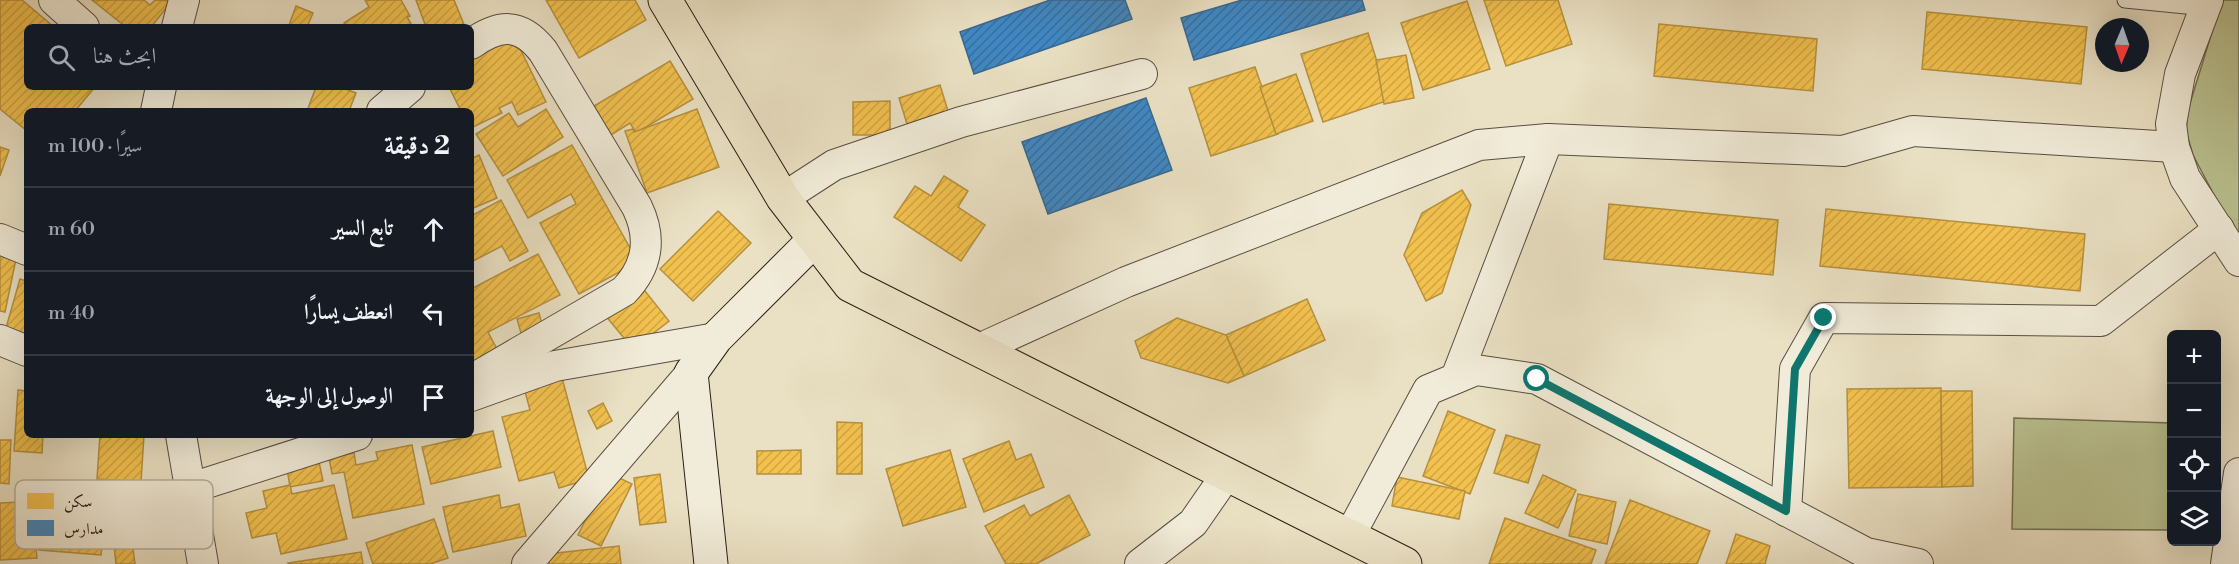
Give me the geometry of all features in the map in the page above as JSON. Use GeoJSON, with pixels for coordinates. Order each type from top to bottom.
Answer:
{"type":"FeatureCollection","features":[{"type":"Feature","properties":{"kind":"main road"},"geometry":{"type":"LineString","coordinates":[[664,0],[783,198],[850,285],[1405,564]]}},
{"type":"Feature","properties":{"kind":"street"},"geometry":{"type":"LineString","coordinates":[[54,0],[81,24]]}},
{"type":"Feature","properties":{"kind":"street"},"geometry":{"type":"LineString","coordinates":[[178,24],[184,0]]}},
{"type":"Feature","properties":{"kind":"street"},"geometry":{"type":"LineString","coordinates":[[2207,4],[2180,74],[2171,124],[2174,147],[2185,178],[2239,261]]}},
{"type":"Feature","properties":{"kind":"street"},"geometry":{"type":"LineString","coordinates":[[474,42],[493,30],[507,28],[522,32],[534,39],[637,207],[644,221],[647,236],[642,266],[635,280],[624,291],[474,378]]}},
{"type":"Feature","properties":{"kind":"street"},"geometry":{"type":"LineString","coordinates":[[783,198],[834,165],[961,122],[1142,74]]}},
{"type":"Feature","properties":{"kind":"street"},"geometry":{"type":"LineString","coordinates":[[386,108],[406,90]]}},
{"type":"Feature","properties":{"kind":"street"},"geometry":{"type":"LineString","coordinates":[[979,349],[1125,282],[1479,145],[1548,140],[1844,151],[1913,131],[2174,147]]}},
{"type":"Feature","properties":{"kind":"street"},"geometry":{"type":"LineString","coordinates":[[1456,378],[1548,140]]}},
{"type":"Feature","properties":{"kind":"street"},"geometry":{"type":"LineString","coordinates":[[1786,511],[1795,369],[1824,318],[2102,321],[2218,229]]}},
{"type":"Feature","properties":{"kind":"street"},"geometry":{"type":"LineString","coordinates":[[0,239],[24,249]]}},
{"type":"Feature","properties":{"kind":"street"},"geometry":{"type":"LineString","coordinates":[[527,564],[691,373],[716,338],[814,240]]}},
{"type":"Feature","properties":{"kind":"street"},"geometry":{"type":"LineString","coordinates":[[474,395],[555,366],[716,338]]}},
{"type":"Feature","properties":{"kind":"street"},"geometry":{"type":"LineString","coordinates":[[0,340],[24,350]]}},
{"type":"Feature","properties":{"kind":"street"},"geometry":{"type":"LineString","coordinates":[[1350,536],[1428,390],[1476,370],[1537,379],[1866,554],[1918,564]]}},
{"type":"Feature","properties":{"kind":"street"},"geometry":{"type":"LineString","coordinates":[[691,373],[711,564]]}},
{"type":"Feature","properties":{"kind":"street"},"geometry":{"type":"LineString","coordinates":[[182,438],[189,480]]}},
{"type":"Feature","properties":{"kind":"street"},"geometry":{"type":"LineString","coordinates":[[213,481],[348,438]]}},
{"type":"Feature","properties":{"kind":"street"},"geometry":{"type":"LineString","coordinates":[[2231,560],[2239,473]]}},
{"type":"Feature","properties":{"kind":"street"},"geometry":{"type":"LineString","coordinates":[[1140,564],[1193,523],[1227,474]]}},
{"type":"Feature","properties":{"kind":"street"},"geometry":{"type":"LineString","coordinates":[[201,549],[203,564]]}},
{"type":"Feature","properties":{"kind":"lane"},"geometry":{"type":"LineString","coordinates":[[2125,0],[2207,4]]}},
{"type":"Feature","properties":{"kind":"green space"},"geometry":{"type":"Polygon","coordinates":[[[2224,0],[2239,0],[2239,236],[2232,229],[2193,155],[2186,131],[2188,110],[2220,6],[2224,0]]]}},
{"type":"Feature","properties":{"kind":"green space"},"geometry":{"type":"Polygon","coordinates":[[[2014,418],[2167,423],[2167,530],[2012,529],[2014,418]]]}},
{"type":"Feature","properties":{"kind":"building: سكن"},"geometry":{"type":"Polygon","coordinates":[[[0,0],[22,0],[50,24],[24,24],[24,90],[92,90],[78,108],[24,108],[24,129],[0,109],[0,0]]]}},
{"type":"Feature","properties":{"kind":"building: سكن"},"geometry":{"type":"Polygon","coordinates":[[[92,0],[144,0],[150,5],[155,0],[172,1],[153,24],[122,24],[92,0]]]}},
{"type":"Feature","properties":{"kind":"building: سكن"},"geometry":{"type":"Polygon","coordinates":[[[365,0],[401,0],[410,16],[407,17],[411,24],[344,23],[369,7],[365,0]]]}},
{"type":"Feature","properties":{"kind":"building: سكن"},"geometry":{"type":"Polygon","coordinates":[[[416,0],[454,0],[464,24],[425,24],[416,0]]]}},
{"type":"Feature","properties":{"kind":"building: سكن"},"geometry":{"type":"Polygon","coordinates":[[[546,0],[635,0],[646,20],[579,58],[546,0]]]}},
{"type":"Feature","properties":{"kind":"building: سكن"},"geometry":{"type":"Polygon","coordinates":[[[1484,0],[1558,0],[1572,44],[1506,66],[1484,0]]]}},
{"type":"Feature","properties":{"kind":"building: سكن"},"geometry":{"type":"Polygon","coordinates":[[[1467,1],[1490,69],[1423,90],[1401,23],[1467,1]]]}},
{"type":"Feature","properties":{"kind":"building: سكن"},"geometry":{"type":"Polygon","coordinates":[[[296,6],[313,13],[308,24],[289,24],[296,6]]]}},
{"type":"Feature","properties":{"kind":"building: سكن"},"geometry":{"type":"Polygon","coordinates":[[[1927,12],[2087,27],[2081,84],[1922,69],[1927,12]]]}},
{"type":"Feature","properties":{"kind":"building: سكن"},"geometry":{"type":"Polygon","coordinates":[[[1659,24],[1817,39],[1813,91],[1654,76],[1659,24]]]}},
{"type":"Feature","properties":{"kind":"building: سكن"},"geometry":{"type":"Polygon","coordinates":[[[1368,33],[1389,100],[1323,122],[1301,54],[1368,33]]]}},
{"type":"Feature","properties":{"kind":"building: سكن"},"geometry":{"type":"Polygon","coordinates":[[[515,38],[546,102],[518,115],[512,102],[499,108],[502,113],[474,127],[474,108],[460,108],[450,90],[474,90],[474,58],[515,38]]]}},
{"type":"Feature","properties":{"kind":"building: سكن"},"geometry":{"type":"Polygon","coordinates":[[[1406,55],[1414,98],[1384,104],[1376,60],[1406,55]]]}},
{"type":"Feature","properties":{"kind":"building: سكن"},"geometry":{"type":"Polygon","coordinates":[[[670,61],[693,99],[636,133],[630,123],[611,135],[594,106],[670,61]]]}},
{"type":"Feature","properties":{"kind":"building: سكن"},"geometry":{"type":"Polygon","coordinates":[[[1255,67],[1278,134],[1211,156],[1189,88],[1255,67]]]}},
{"type":"Feature","properties":{"kind":"building: سكن"},"geometry":{"type":"Polygon","coordinates":[[[1296,74],[1313,121],[1276,134],[1260,87],[1296,74]]]}},
{"type":"Feature","properties":{"kind":"building: سكن"},"geometry":{"type":"Polygon","coordinates":[[[940,85],[948,111],[907,124],[899,98],[940,85]]]}},
{"type":"Feature","properties":{"kind":"building: سكن"},"geometry":{"type":"Polygon","coordinates":[[[315,90],[348,90],[356,93],[350,108],[308,108],[315,90]]]}},
{"type":"Feature","properties":{"kind":"building: سكن"},"geometry":{"type":"Polygon","coordinates":[[[890,101],[890,135],[853,135],[853,102],[890,101]]]}},
{"type":"Feature","properties":{"kind":"building: سكن"},"geometry":{"type":"Polygon","coordinates":[[[546,109],[563,137],[503,176],[476,134],[509,113],[518,127],[546,109]]]}},
{"type":"Feature","properties":{"kind":"building: سكن"},"geometry":{"type":"Polygon","coordinates":[[[697,109],[719,167],[647,193],[625,131],[633,129],[634,132],[697,109]]]}},
{"type":"Feature","properties":{"kind":"building: سكن"},"geometry":{"type":"Polygon","coordinates":[[[572,145],[638,262],[579,294],[540,223],[576,204],[571,194],[528,218],[507,180],[572,145]]]}},
{"type":"Feature","properties":{"kind":"building: سكن"},"geometry":{"type":"Polygon","coordinates":[[[0,147],[9,150],[0,176],[0,147]]]}},
{"type":"Feature","properties":{"kind":"building: سكن"},"geometry":{"type":"Polygon","coordinates":[[[479,155],[497,198],[474,208],[474,158],[479,155]]]}},
{"type":"Feature","properties":{"kind":"building: سكن"},"geometry":{"type":"Polygon","coordinates":[[[944,176],[968,191],[958,207],[985,225],[961,261],[894,217],[915,186],[931,196],[944,176]]]}},
{"type":"Feature","properties":{"kind":"building: سكن"},"geometry":{"type":"Polygon","coordinates":[[[1462,190],[1471,205],[1442,293],[1426,301],[1404,255],[1422,213],[1462,190]]]}},
{"type":"Feature","properties":{"kind":"building: سكن"},"geometry":{"type":"Polygon","coordinates":[[[501,200],[528,251],[510,261],[502,246],[474,260],[474,214],[501,200]]]}},
{"type":"Feature","properties":{"kind":"building: سكن"},"geometry":{"type":"Polygon","coordinates":[[[1609,204],[1778,220],[1773,275],[1604,259],[1609,204]]]}},
{"type":"Feature","properties":{"kind":"building: سكن"},"geometry":{"type":"Polygon","coordinates":[[[1826,209],[2085,234],[2080,291],[1820,266],[1826,209]]]}},
{"type":"Feature","properties":{"kind":"building: سكن"},"geometry":{"type":"Polygon","coordinates":[[[718,211],[751,243],[693,301],[660,269],[718,211]]]}},
{"type":"Feature","properties":{"kind":"building: سكن"},"geometry":{"type":"Polygon","coordinates":[[[538,254],[560,295],[488,332],[500,355],[474,368],[474,287],[538,254]]]}},
{"type":"Feature","properties":{"kind":"building: سكن"},"geometry":{"type":"Polygon","coordinates":[[[0,256],[16,259],[5,312],[0,311],[0,256]]]}},
{"type":"Feature","properties":{"kind":"building: سكن"},"geometry":{"type":"Polygon","coordinates":[[[20,279],[24,280],[24,333],[6,328],[20,279]]]}},
{"type":"Feature","properties":{"kind":"building: سكن"},"geometry":{"type":"Polygon","coordinates":[[[641,286],[669,321],[633,349],[605,315],[641,286]]]}},
{"type":"Feature","properties":{"kind":"building: سكن"},"geometry":{"type":"Polygon","coordinates":[[[1307,299],[1325,340],[1244,376],[1226,335],[1307,299]]]}},
{"type":"Feature","properties":{"kind":"building: سكن"},"geometry":{"type":"Polygon","coordinates":[[[539,313],[544,332],[523,340],[517,319],[539,313]]]}},
{"type":"Feature","properties":{"kind":"building: سكن"},"geometry":{"type":"Polygon","coordinates":[[[1177,318],[1226,335],[1244,376],[1228,383],[1141,358],[1135,341],[1177,318]]]}},
{"type":"Feature","properties":{"kind":"building: سكن"},"geometry":{"type":"Polygon","coordinates":[[[561,374],[589,479],[559,488],[554,472],[519,481],[502,417],[530,410],[523,384],[561,374]]]}},
{"type":"Feature","properties":{"kind":"building: سكن"},"geometry":{"type":"Polygon","coordinates":[[[1941,388],[1942,487],[1849,488],[1847,389],[1941,388]]]}},
{"type":"Feature","properties":{"kind":"building: سكن"},"geometry":{"type":"Polygon","coordinates":[[[18,390],[24,391],[24,438],[43,438],[42,453],[14,451],[18,390]]]}},
{"type":"Feature","properties":{"kind":"building: سكن"},"geometry":{"type":"Polygon","coordinates":[[[1941,391],[1972,391],[1973,486],[1942,487],[1941,391]]]}},
{"type":"Feature","properties":{"kind":"building: سكن"},"geometry":{"type":"Polygon","coordinates":[[[603,403],[612,421],[597,429],[588,411],[603,403]]]}},
{"type":"Feature","properties":{"kind":"building: سكن"},"geometry":{"type":"Polygon","coordinates":[[[1448,411],[1495,430],[1470,494],[1423,476],[1448,411]]]}},
{"type":"Feature","properties":{"kind":"building: سكن"},"geometry":{"type":"Polygon","coordinates":[[[837,422],[862,423],[862,474],[837,474],[837,422]]]}},
{"type":"Feature","properties":{"kind":"building: سكن"},"geometry":{"type":"Polygon","coordinates":[[[493,431],[501,467],[431,484],[422,447],[462,438],[474,438],[474,435],[493,431]]]}},
{"type":"Feature","properties":{"kind":"building: سكن"},"geometry":{"type":"Polygon","coordinates":[[[1506,435],[1540,445],[1528,483],[1494,473],[1506,435]]]}},
{"type":"Feature","properties":{"kind":"building: سكن"},"geometry":{"type":"Polygon","coordinates":[[[100,438],[144,438],[141,480],[97,479],[100,438]]]}},
{"type":"Feature","properties":{"kind":"building: سكن"},"geometry":{"type":"Polygon","coordinates":[[[0,440],[11,440],[9,484],[0,483],[0,440]]]}},
{"type":"Feature","properties":{"kind":"building: سكن"},"geometry":{"type":"Polygon","coordinates":[[[1009,441],[1016,460],[1031,454],[1044,487],[984,512],[963,459],[1009,441]]]}},
{"type":"Feature","properties":{"kind":"building: سكن"},"geometry":{"type":"Polygon","coordinates":[[[412,445],[424,504],[353,518],[344,472],[332,474],[329,458],[354,453],[356,465],[378,460],[376,452],[412,445]]]}},
{"type":"Feature","properties":{"kind":"building: سكن"},"geometry":{"type":"Polygon","coordinates":[[[801,450],[801,474],[757,474],[757,451],[801,450]]]}},
{"type":"Feature","properties":{"kind":"building: سكن"},"geometry":{"type":"Polygon","coordinates":[[[950,450],[966,507],[903,526],[886,469],[950,450]]]}},
{"type":"Feature","properties":{"kind":"building: سكن"},"geometry":{"type":"Polygon","coordinates":[[[318,457],[323,481],[290,487],[286,462],[318,457]]]}},
{"type":"Feature","properties":{"kind":"building: سكن"},"geometry":{"type":"Polygon","coordinates":[[[609,473],[632,484],[601,546],[578,535],[609,473]]]}},
{"type":"Feature","properties":{"kind":"building: سكن"},"geometry":{"type":"Polygon","coordinates":[[[660,474],[666,522],[640,525],[634,478],[660,474]]]}},
{"type":"Feature","properties":{"kind":"building: سكن"},"geometry":{"type":"Polygon","coordinates":[[[1543,475],[1576,490],[1558,528],[1525,513],[1543,475]]]}},
{"type":"Feature","properties":{"kind":"building: سكن"},"geometry":{"type":"Polygon","coordinates":[[[1397,477],[1465,491],[1459,519],[1392,506],[1397,477]]]}},
{"type":"Feature","properties":{"kind":"building: سكن"},"geometry":{"type":"Polygon","coordinates":[[[290,485],[292,494],[334,485],[347,539],[281,554],[276,533],[252,538],[246,513],[267,508],[263,491],[290,485]]]}},
{"type":"Feature","properties":{"kind":"building: سكن"},"geometry":{"type":"Polygon","coordinates":[[[1578,494],[1616,502],[1607,544],[1569,536],[1578,494]]]}},
{"type":"Feature","properties":{"kind":"building: سكن"},"geometry":{"type":"Polygon","coordinates":[[[499,495],[501,508],[519,504],[526,536],[453,552],[443,507],[499,495]]]}},
{"type":"Feature","properties":{"kind":"building: سكن"},"geometry":{"type":"Polygon","coordinates":[[[1069,495],[1090,535],[1036,564],[1006,564],[985,526],[1024,505],[1030,516],[1069,495]]]}},
{"type":"Feature","properties":{"kind":"building: سكن"},"geometry":{"type":"Polygon","coordinates":[[[1630,500],[1710,531],[1697,564],[1605,564],[1630,500]]]}},
{"type":"Feature","properties":{"kind":"building: سكن"},"geometry":{"type":"Polygon","coordinates":[[[15,502],[15,549],[36,549],[37,558],[0,560],[0,503],[15,502]]]}},
{"type":"Feature","properties":{"kind":"building: سكن"},"geometry":{"type":"Polygon","coordinates":[[[1505,518],[1596,550],[1591,564],[1489,564],[1505,518]]]}},
{"type":"Feature","properties":{"kind":"building: سكن"},"geometry":{"type":"Polygon","coordinates":[[[434,519],[448,558],[430,564],[373,564],[366,543],[434,519]]]}},
{"type":"Feature","properties":{"kind":"building: سكن"},"geometry":{"type":"Polygon","coordinates":[[[1736,534],[1770,546],[1765,564],[1726,564],[1736,534]]]}},
{"type":"Feature","properties":{"kind":"building: سكن"},"geometry":{"type":"Polygon","coordinates":[[[619,546],[621,564],[549,564],[548,554],[619,546]]]}},
{"type":"Feature","properties":{"kind":"building: سكن"},"geometry":{"type":"Polygon","coordinates":[[[39,549],[102,549],[101,555],[39,549]]]}},
{"type":"Feature","properties":{"kind":"building: سكن"},"geometry":{"type":"Polygon","coordinates":[[[114,549],[133,549],[135,564],[116,564],[114,549]]]}},
{"type":"Feature","properties":{"kind":"building: سكن"},"geometry":{"type":"Polygon","coordinates":[[[361,552],[363,564],[288,563],[361,552]]]}},
{"type":"Feature","properties":{"kind":"building: مدارس"},"geometry":{"type":"Polygon","coordinates":[[[1050,0],[1125,0],[1132,19],[974,74],[960,32],[1050,0]]]}},
{"type":"Feature","properties":{"kind":"building: مدارس"},"geometry":{"type":"Polygon","coordinates":[[[1242,0],[1362,0],[1365,10],[1194,60],[1181,18],[1242,0]]]}},
{"type":"Feature","properties":{"kind":"building: مدارس"},"geometry":{"type":"Polygon","coordinates":[[[1146,98],[1172,170],[1048,214],[1022,142],[1146,98]]]}},
{"type":"Feature","properties":{"kind":"route"},"geometry":{"type":"LineString","coordinates":[[1537,379],[1786,511],[1795,369],[1824,318]]}}]}
